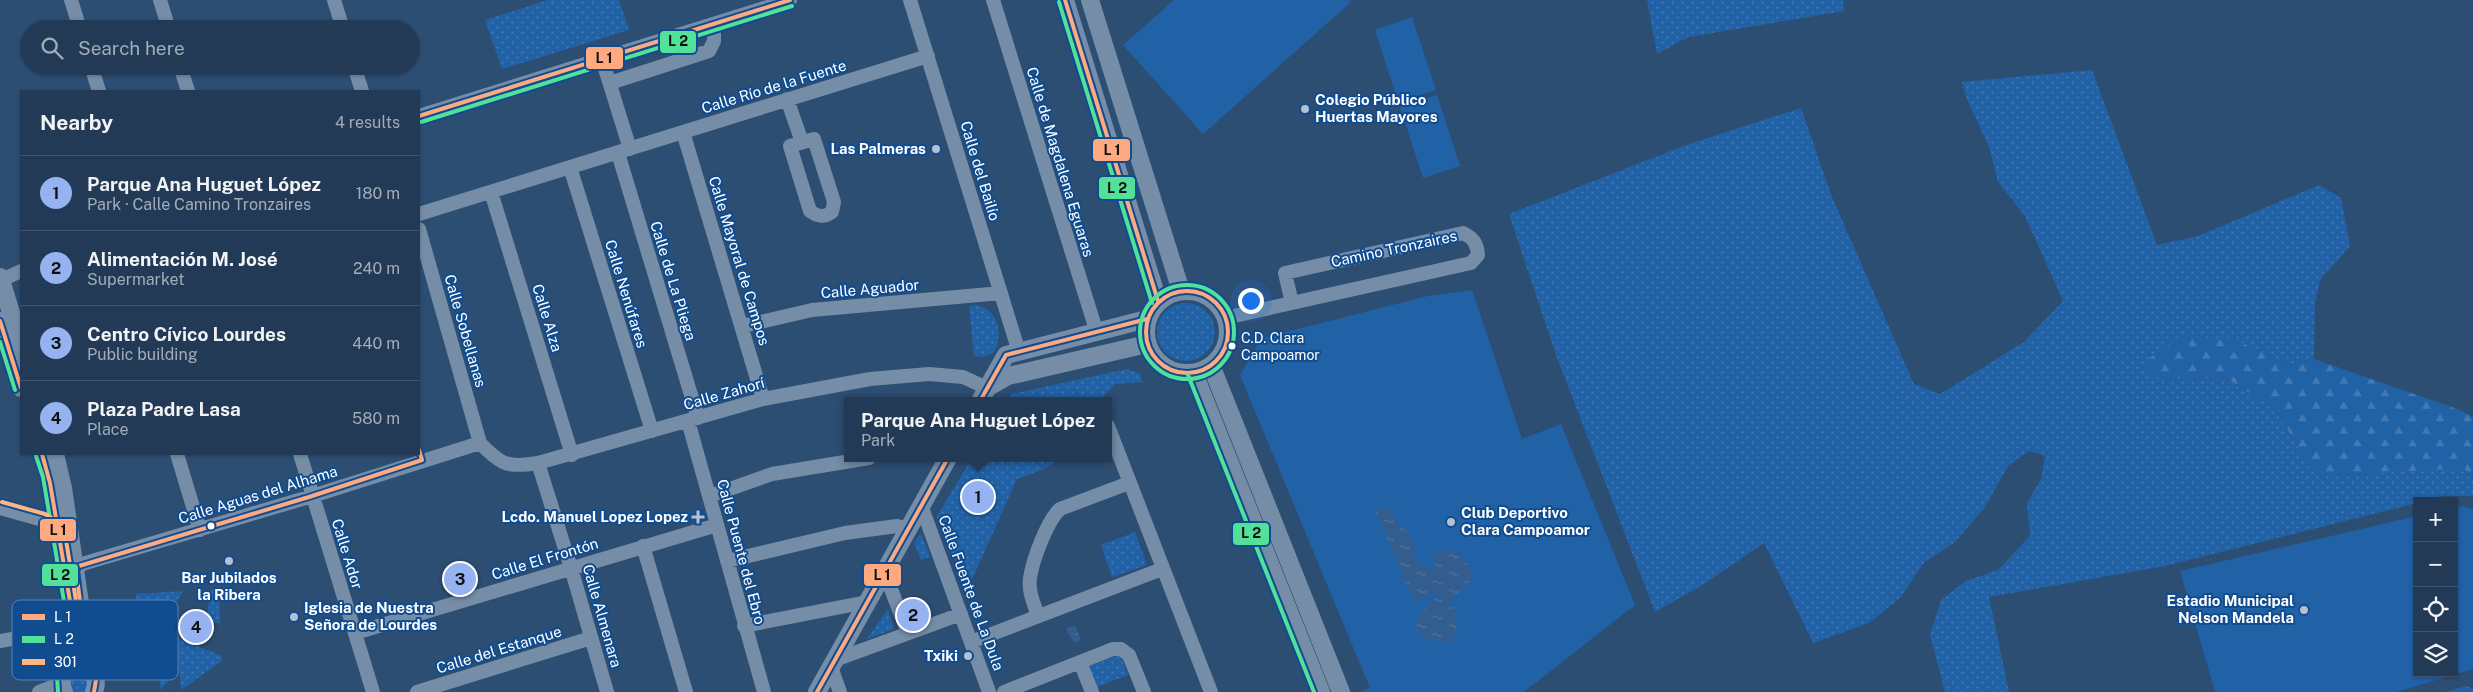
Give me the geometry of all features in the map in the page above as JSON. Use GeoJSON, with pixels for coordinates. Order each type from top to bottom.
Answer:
{"type":"FeatureCollection","features":[{"type":"Feature","properties":{"kind":"street"},"geometry":{"type":"LineString","coordinates":[[71,0],[77,20]]}},
{"type":"Feature","properties":{"kind":"street"},"geometry":{"type":"LineString","coordinates":[[160,0],[166,20]]}},
{"type":"Feature","properties":{"kind":"street"},"geometry":{"type":"LineString","coordinates":[[334,0],[340,20]]}},
{"type":"Feature","properties":{"kind":"street"},"geometry":{"type":"LineString","coordinates":[[420,116],[714,24],[766,3],[790,0]]}},
{"type":"Feature","properties":{"kind":"street","name":"Calle del Bailío"},"geometry":{"type":"LineString","coordinates":[[910,0],[1019,352]]}},
{"type":"Feature","properties":{"kind":"street","name":"Calle de Magdalena Eguaras"},"geometry":{"type":"LineString","coordinates":[[993,0],[1097,333]]}},
{"type":"Feature","properties":{"kind":"street"},"geometry":{"type":"LineString","coordinates":[[1065,0],[1158,301]]}},
{"type":"Feature","properties":{"kind":"street"},"geometry":{"type":"LineString","coordinates":[[1090,0],[1181,291]]}},
{"type":"Feature","properties":{"kind":"street"},"geometry":{"type":"LineString","coordinates":[[610,83],[709,51],[714,41],[714,24]]}},
{"type":"Feature","properties":{"kind":"street","name":"Calle Río de la Fuente"},"geometry":{"type":"LineString","coordinates":[[420,214],[928,56]]}},
{"type":"Feature","properties":{"kind":"street"},"geometry":{"type":"LineString","coordinates":[[602,58],[610,83],[624,151]]}},
{"type":"Feature","properties":{"kind":"street"},"geometry":{"type":"LineString","coordinates":[[94,75],[99,90]]}},
{"type":"Feature","properties":{"kind":"street"},"geometry":{"type":"LineString","coordinates":[[183,75],[188,90]]}},
{"type":"Feature","properties":{"kind":"street"},"geometry":{"type":"LineString","coordinates":[[357,75],[362,90]]}},
{"type":"Feature","properties":{"kind":"street"},"geometry":{"type":"LineString","coordinates":[[787,99],[802,142]]}},
{"type":"Feature","properties":{"kind":"street","name":"Calle Mayoral de Campos"},"geometry":{"type":"LineString","coordinates":[[683,132],[763,399]]}},
{"type":"Feature","properties":{"kind":"street"},"geometry":{"type":"LineString","coordinates":[[814,140],[834,202],[832,212],[824,216],[810,211],[790,146],[802,142],[814,140]]}},
{"type":"Feature","properties":{"kind":"street","name":"Calle de La Pliega"},"geometry":{"type":"LineString","coordinates":[[624,151],[693,419]]}},
{"type":"Feature","properties":{"kind":"street","name":"Calle Nenúfares"},"geometry":{"type":"LineString","coordinates":[[570,167],[652,431]]}},
{"type":"Feature","properties":{"kind":"street","name":"Calle Alza"},"geometry":{"type":"LineString","coordinates":[[491,192],[572,455]]}},
{"type":"Feature","properties":{"kind":"street","name":"Calle Sobellanas"},"geometry":{"type":"LineString","coordinates":[[420,233],[480,443]]}},
{"type":"Feature","properties":{"kind":"street","name":"Camino Tronzaires"},"geometry":{"type":"LineString","coordinates":[[1226,318],[1471,263],[1478,254],[1477,246],[1472,238],[1463,233],[1284,273],[1292,303]]}},
{"type":"Feature","properties":{"kind":"street"},"geometry":{"type":"LineString","coordinates":[[20,271],[1,280],[20,382]]}},
{"type":"Feature","properties":{"kind":"street"},"geometry":{"type":"LineString","coordinates":[[1181,291],[1195,291],[1208,296],[1226,318],[1228,331],[1226,344],[1220,356],[1211,366],[1194,373],[1182,373],[1165,367],[1152,354],[1147,344],[1145,331],[1147,319],[1158,301],[1169,294],[1181,291]]}},
{"type":"Feature","properties":{"kind":"street","name":"Calle Aguador"},"geometry":{"type":"LineString","coordinates":[[742,326],[812,310],[1001,292]]}},
{"type":"Feature","properties":{"kind":"street"},"geometry":{"type":"LineString","coordinates":[[983,395],[1006,355],[1147,319]]}},
{"type":"Feature","properties":{"kind":"street"},"geometry":{"type":"LineString","coordinates":[[983,395],[1008,376],[1147,344]]}},
{"type":"Feature","properties":{"kind":"street"},"geometry":{"type":"LineString","coordinates":[[1211,366],[1341,692]]}},
{"type":"Feature","properties":{"kind":"street"},"geometry":{"type":"LineString","coordinates":[[1194,373],[1321,692]]}},
{"type":"Feature","properties":{"kind":"street","name":"Calle Zahorí"},"geometry":{"type":"LineString","coordinates":[[480,443],[495,458],[504,464],[516,467],[572,455],[763,399],[870,379],[929,374],[963,377],[983,395]]}},
{"type":"Feature","properties":{"kind":"street","name":"Calle Puente del Ebro"},"geometry":{"type":"LineString","coordinates":[[693,419],[717,525],[764,692]]}},
{"type":"Feature","properties":{"kind":"street"},"geometry":{"type":"LineString","coordinates":[[1112,437],[1211,692]]}},
{"type":"Feature","properties":{"kind":"street","name":"Calle Aguas del Alhama"},"geometry":{"type":"LineString","coordinates":[[76,570],[82,564],[312,496],[420,455],[480,443]]}},
{"type":"Feature","properties":{"kind":"street"},"geometry":{"type":"LineString","coordinates":[[42,455],[49,475],[69,600]]}},
{"type":"Feature","properties":{"kind":"street"},"geometry":{"type":"LineString","coordinates":[[55,455],[63,488],[76,570],[78,600]]}},
{"type":"Feature","properties":{"kind":"street"},"geometry":{"type":"LineString","coordinates":[[178,455],[200,530]]}},
{"type":"Feature","properties":{"kind":"street","name":"Calle Ador"},"geometry":{"type":"LineString","coordinates":[[300,455],[373,692]]}},
{"type":"Feature","properties":{"kind":"street"},"geometry":{"type":"LineString","coordinates":[[710,496],[772,474],[845,462]]}},
{"type":"Feature","properties":{"kind":"street"},"geometry":{"type":"LineString","coordinates":[[816,692],[946,462]]}},
{"type":"Feature","properties":{"kind":"street","name":"Calle Almenara"},"geometry":{"type":"LineString","coordinates":[[538,463],[572,568],[607,692]]}},
{"type":"Feature","properties":{"kind":"street"},"geometry":{"type":"LineString","coordinates":[[1038,616],[1030,592],[1030,578],[1040,546],[1054,515],[1060,509],[1129,483]]}},
{"type":"Feature","properties":{"kind":"street","name":"Calle Fuente de La Dula"},"geometry":{"type":"LineString","coordinates":[[921,505],[990,692]]}},
{"type":"Feature","properties":{"kind":"street"},"geometry":{"type":"LineString","coordinates":[[0,508],[43,520],[58,529]]}},
{"type":"Feature","properties":{"kind":"street","name":"Calle El Frontón"},"geometry":{"type":"LineString","coordinates":[[355,633],[717,525]]}},
{"type":"Feature","properties":{"kind":"street"},"geometry":{"type":"LineString","coordinates":[[727,561],[845,534],[897,526],[908,529]]}},
{"type":"Feature","properties":{"kind":"street"},"geometry":{"type":"LineString","coordinates":[[643,546],[686,692]]}},
{"type":"Feature","properties":{"kind":"street"},"geometry":{"type":"LineString","coordinates":[[971,642],[1162,569]]}},
{"type":"Feature","properties":{"kind":"street"},"geometry":{"type":"LineString","coordinates":[[884,571],[908,633]]}},
{"type":"Feature","properties":{"kind":"street"},"geometry":{"type":"LineString","coordinates":[[744,626],[867,602]]}},
{"type":"Feature","properties":{"kind":"street"},"geometry":{"type":"LineString","coordinates":[[833,663],[961,614]]}},
{"type":"Feature","properties":{"kind":"street","name":"Calle del Estanque"},"geometry":{"type":"LineString","coordinates":[[417,692],[591,638]]}},
{"type":"Feature","properties":{"kind":"street"},"geometry":{"type":"LineString","coordinates":[[1004,692],[1040,685],[1080,662],[1121,648],[1129,655],[1144,692]]}},
{"type":"Feature","properties":{"kind":"street"},"geometry":{"type":"LineString","coordinates":[[1080,662],[1092,692]]}},
{"type":"Feature","properties":{"kind":"street"},"geometry":{"type":"LineString","coordinates":[[833,663],[840,692]]}},
{"type":"Feature","properties":{"kind":"street"},"geometry":{"type":"LineString","coordinates":[[39,692],[63,688]]}},
{"type":"Feature","properties":{"kind":"green space"},"geometry":{"type":"Polygon","coordinates":[[[548,0],[619,0],[629,30],[502,69],[485,20],[548,0]]]}},
{"type":"Feature","properties":{"kind":"green space"},"geometry":{"type":"Polygon","coordinates":[[[1174,0],[1349,0],[1351,2],[1203,134],[1123,45],[1174,0]]]}},
{"type":"Feature","properties":{"kind":"green space"},"geometry":{"type":"Polygon","coordinates":[[[1647,0],[1843,0],[1844,11],[1688,37],[1657,54],[1647,0]]]}},
{"type":"Feature","properties":{"kind":"green space"},"geometry":{"type":"Polygon","coordinates":[[[1412,17],[1436,90],[1398,102],[1375,30],[1412,17]]]}},
{"type":"Feature","properties":{"kind":"green space"},"geometry":{"type":"Polygon","coordinates":[[[2092,70],[2157,245],[2198,236],[2319,185],[2341,198],[2350,246],[2320,280],[2315,304],[2314,359],[2291,365],[2240,342],[2170,379],[2225,378],[2274,408],[2305,458],[2427,469],[2464,468],[2473,479],[2473,496],[2413,497],[2413,504],[2165,566],[1989,597],[2009,692],[1945,692],[1930,635],[1941,600],[1966,581],[1998,570],[2030,536],[2027,503],[2041,479],[2045,456],[2029,451],[2008,466],[1985,507],[1955,542],[1924,563],[1900,598],[1869,623],[1813,643],[1764,543],[1704,584],[1655,612],[1556,355],[1509,214],[1686,145],[1801,108],[1832,197],[1914,384],[1940,394],[2024,342],[2063,301],[2025,216],[1998,182],[1989,147],[1966,97],[1962,82],[2092,70]]]}},
{"type":"Feature","properties":{"kind":"green space"},"geometry":{"type":"Polygon","coordinates":[[[1437,95],[1460,166],[1423,178],[1400,107],[1437,95]]]}},
{"type":"Feature","properties":{"kind":"green space","name":"Club Deportivo Clara Campoamor"},"geometry":{"type":"Polygon","coordinates":[[[1472,290],[1522,439],[1561,424],[1635,605],[1524,692],[1360,692],[1370,688],[1240,375],[1262,338],[1428,296],[1472,290]]]}},
{"type":"Feature","properties":{"kind":"green space"},"geometry":{"type":"Polygon","coordinates":[[[1186,303],[1197,305],[1207,311],[1213,321],[1215,332],[1213,343],[1207,353],[1197,359],[1186,361],[1175,359],[1165,353],[1159,343],[1157,332],[1159,321],[1165,311],[1175,305],[1186,303]]]}},
{"type":"Feature","properties":{"kind":"green space"},"geometry":{"type":"Polygon","coordinates":[[[976,305],[989,311],[997,322],[998,336],[995,351],[985,357],[974,356],[969,306],[976,305]]]}},
{"type":"Feature","properties":{"kind":"green space"},"geometry":{"type":"Polygon","coordinates":[[[2182,335],[2240,342],[2291,365],[2314,359],[2460,410],[2473,417],[2473,479],[2464,468],[2326,476],[2305,458],[2274,408],[2226,378],[2170,379],[2148,376],[2147,360],[2182,335]]]}},
{"type":"Feature","properties":{"kind":"green space"},"geometry":{"type":"Polygon","coordinates":[[[1127,369],[1140,374],[1143,382],[1115,384],[1104,397],[1009,397],[1011,394],[1127,369]]]}},
{"type":"Feature","properties":{"kind":"green space"},"geometry":{"type":"Polygon","coordinates":[[[970,462],[1055,462],[1042,470],[1017,479],[967,591],[937,516],[970,462]]]}},
{"type":"Feature","properties":{"kind":"green space","name":"Estadio Municipal Nelson Mandela"},"geometry":{"type":"Polygon","coordinates":[[[2462,506],[2473,509],[2473,669],[2458,673],[2458,542],[2458,507],[2462,506]]]}},
{"type":"Feature","properties":{"kind":"green space","name":"Estadio Municipal Nelson Mandela"},"geometry":{"type":"Polygon","coordinates":[[[2413,517],[2413,677],[2446,677],[2396,692],[2215,692],[2180,571],[2413,517]]]}},
{"type":"Feature","properties":{"kind":"green space"},"geometry":{"type":"Polygon","coordinates":[[[1135,532],[1147,565],[1112,577],[1101,545],[1135,532]]]}},
{"type":"Feature","properties":{"kind":"green space"},"geometry":{"type":"Polygon","coordinates":[[[921,533],[930,557],[921,560],[914,543],[921,533]]]}},
{"type":"Feature","properties":{"kind":"green space"},"geometry":{"type":"Polygon","coordinates":[[[211,589],[219,589],[220,623],[206,621],[211,589]]]}},
{"type":"Feature","properties":{"kind":"green space"},"geometry":{"type":"Polygon","coordinates":[[[183,591],[178,600],[136,600],[136,594],[183,591]]]}},
{"type":"Feature","properties":{"kind":"green space"},"geometry":{"type":"Polygon","coordinates":[[[888,609],[894,629],[867,639],[888,609]]]}},
{"type":"Feature","properties":{"kind":"green space"},"geometry":{"type":"Polygon","coordinates":[[[178,638],[222,656],[222,661],[181,690],[178,638]]]}},
{"type":"Feature","properties":{"kind":"green space"},"geometry":{"type":"Polygon","coordinates":[[[1120,655],[1128,675],[1097,687],[1089,666],[1120,655]]]}},
{"type":"Feature","properties":{"kind":"green space"},"geometry":{"type":"Polygon","coordinates":[[[71,680],[87,680],[88,692],[70,692],[71,680]]]}},
{"type":"Feature","properties":{"kind":"green space"},"geometry":{"type":"Polygon","coordinates":[[[160,680],[170,680],[160,690],[160,680]]]}},
{"type":"Feature","properties":{"kind":"green space"},"geometry":{"type":"Polygon","coordinates":[[[2466,686],[2473,689],[2473,692],[2445,692],[2466,686]]]}},
{"type":"Feature","properties":{"kind":"water"},"geometry":{"type":"Polygon","coordinates":[[[1392,506],[1395,521],[1409,533],[1417,561],[1431,569],[1436,563],[1431,556],[1440,550],[1447,550],[1463,557],[1469,566],[1472,579],[1450,601],[1457,626],[1450,642],[1434,641],[1426,638],[1416,628],[1418,617],[1436,598],[1436,593],[1414,601],[1375,511],[1392,506]]]}},
{"type":"Feature","properties":{"kind":"water"},"geometry":{"type":"Polygon","coordinates":[[[1075,625],[1081,640],[1074,643],[1066,629],[1075,625]]]}},
{"type":"Feature","properties":{"kind":"transit line"},"geometry":{"type":"LineString","coordinates":[[420,116],[790,0]]}},
{"type":"Feature","properties":{"kind":"transit line"},"geometry":{"type":"LineString","coordinates":[[1065,0],[1158,301]]}},
{"type":"Feature","properties":{"kind":"transit line"},"geometry":{"type":"LineString","coordinates":[[1059,2],[1152,303]]}},
{"type":"Feature","properties":{"kind":"transit line"},"geometry":{"type":"LineString","coordinates":[[421,122],[792,6]]}},
{"type":"Feature","properties":{"kind":"transit line"},"geometry":{"type":"LineString","coordinates":[[1187,285],[1205,288],[1220,299],[1231,314],[1234,332],[1231,350],[1220,365],[1205,376],[1187,379],[1169,376],[1154,365],[1143,350],[1140,332],[1143,314],[1154,299],[1169,288],[1187,285]]}},
{"type":"Feature","properties":{"kind":"transit line"},"geometry":{"type":"LineString","coordinates":[[1187,291],[1203,294],[1216,303],[1225,316],[1228,332],[1225,348],[1216,361],[1203,370],[1187,373],[1171,370],[1158,361],[1149,348],[1146,332],[1149,316],[1158,303],[1171,294],[1187,291]]}},
{"type":"Feature","properties":{"kind":"transit line"},"geometry":{"type":"LineString","coordinates":[[982,397],[1006,355],[1147,319]]}},
{"type":"Feature","properties":{"kind":"transit line"},"geometry":{"type":"LineString","coordinates":[[0,321],[20,385]]}},
{"type":"Feature","properties":{"kind":"transit line"},"geometry":{"type":"LineString","coordinates":[[0,342],[15,390]]}},
{"type":"Feature","properties":{"kind":"transit line"},"geometry":{"type":"LineString","coordinates":[[1188,375],[1314,692]]}},
{"type":"Feature","properties":{"kind":"transit line"},"geometry":{"type":"LineString","coordinates":[[80,600],[76,570],[79,566],[309,497],[422,460],[420,453]]}},
{"type":"Feature","properties":{"kind":"transit line"},"geometry":{"type":"LineString","coordinates":[[42,455],[50,483],[70,600]]}},
{"type":"Feature","properties":{"kind":"transit line"},"geometry":{"type":"LineString","coordinates":[[36,456],[43,477],[64,600]]}},
{"type":"Feature","properties":{"kind":"transit line"},"geometry":{"type":"LineString","coordinates":[[817,692],[946,462]]}},
{"type":"Feature","properties":{"kind":"transit line","name":"301"},"geometry":{"type":"LineString","coordinates":[[2,502],[45,514],[61,524]]}},
{"type":"Feature","properties":{"kind":"transit line","name":"301"},"geometry":{"type":"LineString","coordinates":[[64,528],[76,600]]}},
{"type":"Feature","properties":{"kind":"transit line"},"geometry":{"type":"LineString","coordinates":[[57,680],[58,692]]}},
{"type":"Feature","properties":{"kind":"transit line"},"geometry":{"type":"LineString","coordinates":[[94,692],[96,680]]}},
{"type":"Feature","properties":{"kind":"place","name":"Colegio Público Huertas Mayores"},"geometry":{"type":"Point","coordinates":[1305,109]}},
{"type":"Feature","properties":{"kind":"place","name":"Las Palmeras"},"geometry":{"type":"Point","coordinates":[936,149]}},
{"type":"Feature","properties":{"kind":"place","name":"C.D. Clara Campoamor"},"geometry":{"type":"Point","coordinates":[1232,346]}},
{"type":"Feature","properties":{"kind":"place","name":"Parque Ana Huguet López"},"geometry":{"type":"Point","coordinates":[978,497]}},
{"type":"Feature","properties":{"kind":"place","name":"Lcdo. Manuel Lopez Lopez"},"geometry":{"type":"Point","coordinates":[698,517]}},
{"type":"Feature","properties":{"kind":"place","name":"Club Deportivo Clara Campoamor"},"geometry":{"type":"Point","coordinates":[1451,522]}},
{"type":"Feature","properties":{"kind":"place","name":"Bar Jubilados la Ribera"},"geometry":{"type":"Point","coordinates":[229,561]}},
{"type":"Feature","properties":{"kind":"place","name":"Centro Cívico Lourdes"},"geometry":{"type":"Point","coordinates":[460,579]}},
{"type":"Feature","properties":{"kind":"place","name":"Estadio Municipal Nelson Mandela"},"geometry":{"type":"Point","coordinates":[2304,610]}},
{"type":"Feature","properties":{"kind":"place","name":"Alimentación M. José"},"geometry":{"type":"Point","coordinates":[913,615]}},
{"type":"Feature","properties":{"kind":"place","name":"Iglesia de Nuestra Señora de Lourdes"},"geometry":{"type":"Point","coordinates":[294,617]}},
{"type":"Feature","properties":{"kind":"place","name":"Plaza Padre Lasa"},"geometry":{"type":"Point","coordinates":[196,627]}},
{"type":"Feature","properties":{"kind":"place","name":"Txiki"},"geometry":{"type":"Point","coordinates":[968,656]}}]}
